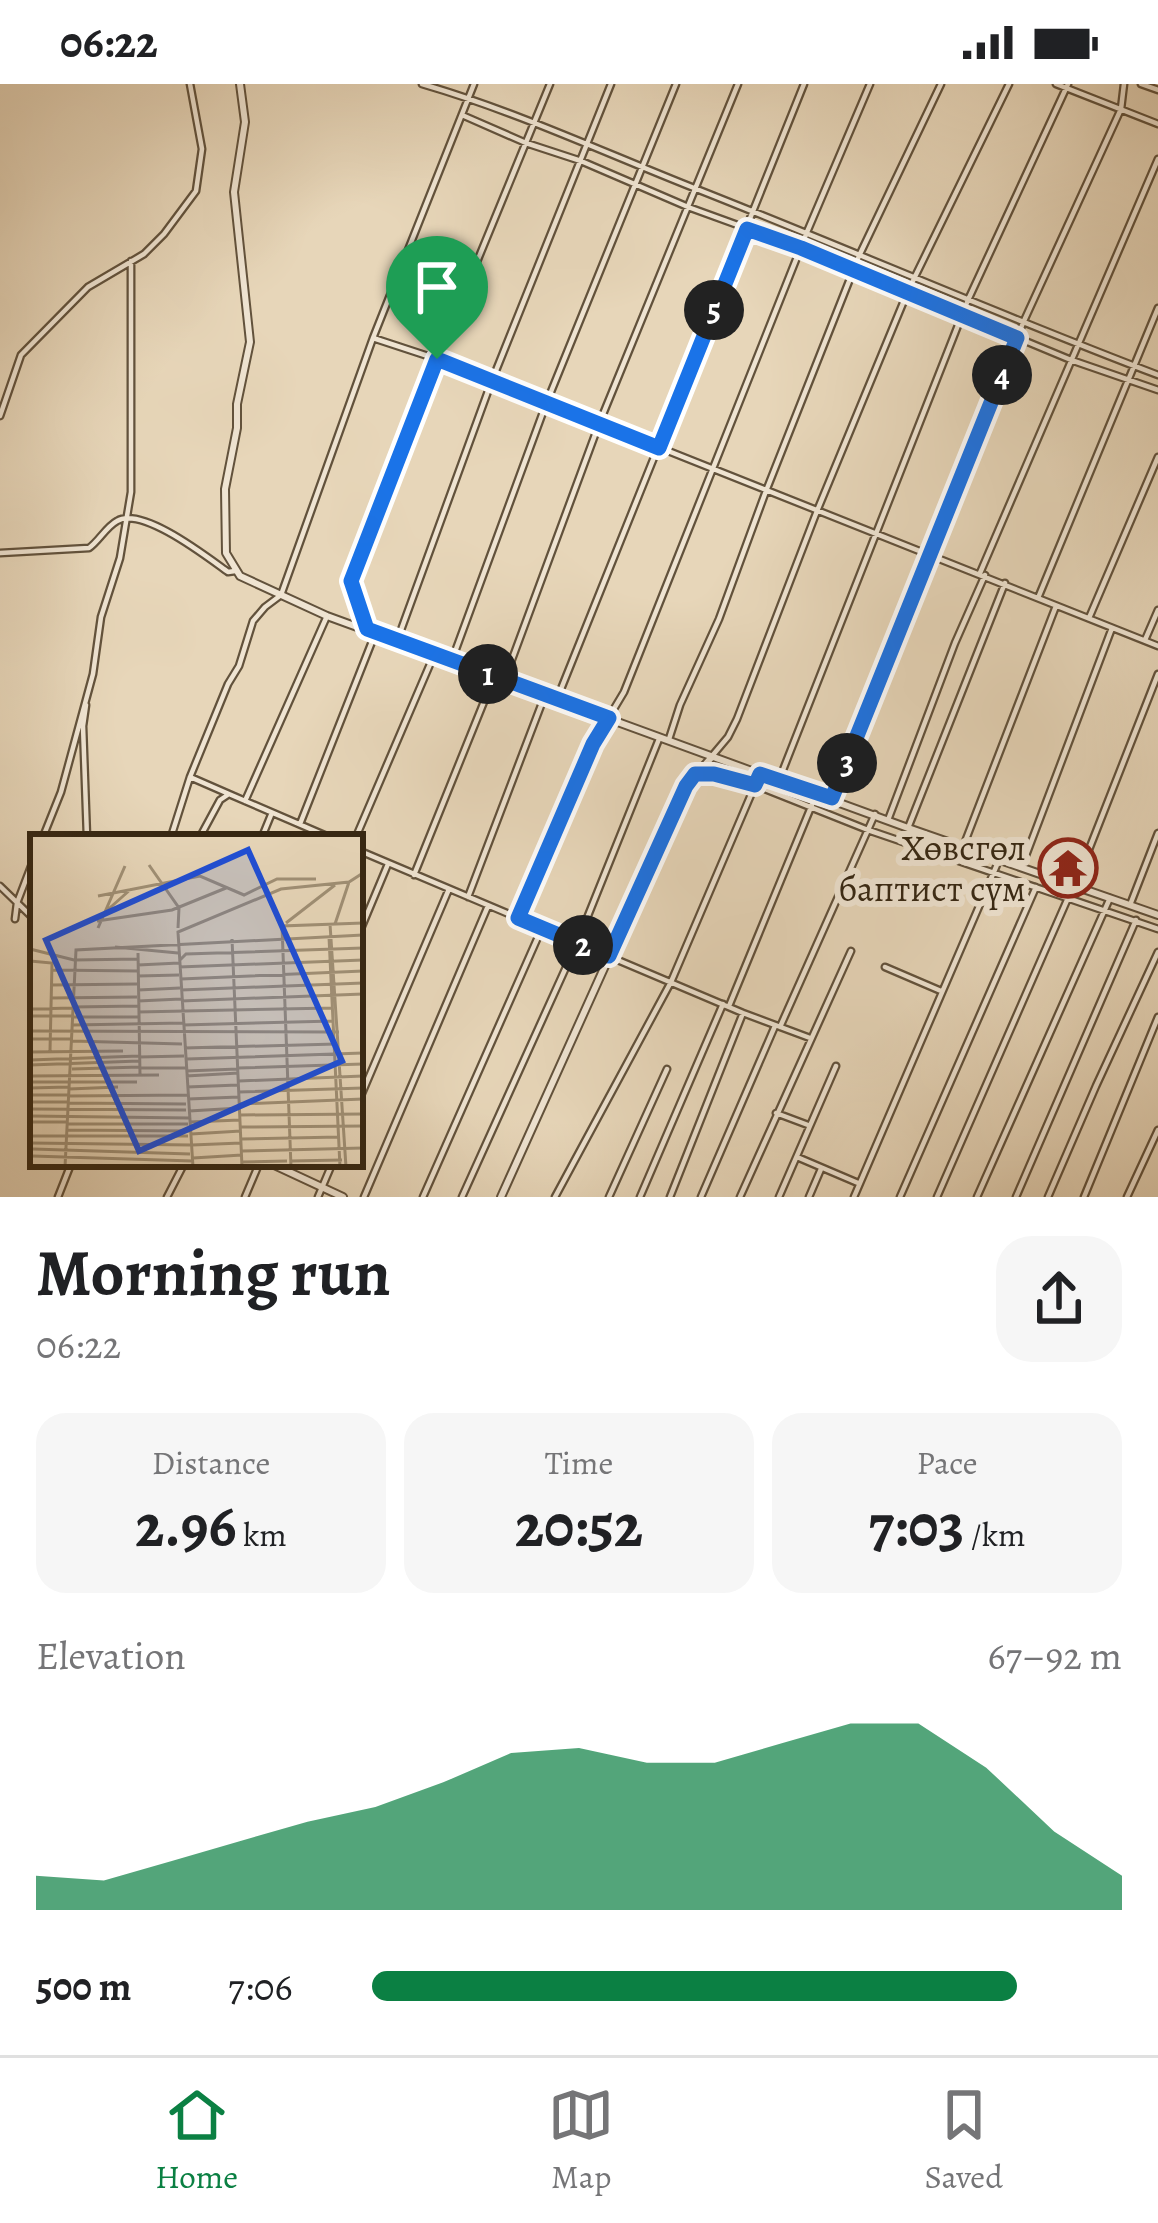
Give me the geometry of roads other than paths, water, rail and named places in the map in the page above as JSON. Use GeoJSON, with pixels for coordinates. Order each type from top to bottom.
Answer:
{"type":"FeatureCollection","features":[{"type":"Feature","properties":{"kind":"street"},"geometry":{"type":"LineString","coordinates":[[0,416],[21,355],[88,287],[144,254],[196,191],[202,149],[190,84]]}},
{"type":"Feature","properties":{"kind":"street"},"geometry":{"type":"LineString","coordinates":[[235,572],[226,553],[225,489],[250,342],[234,192],[245,122],[240,84]]}},
{"type":"Feature","properties":{"kind":"street"},"geometry":{"type":"LineString","coordinates":[[422,84],[586,142],[1077,346],[1158,375]]}},
{"type":"Feature","properties":{"kind":"street"},"geometry":{"type":"LineString","coordinates":[[172,834],[253,621],[281,596],[373,338],[475,84]]}},
{"type":"Feature","properties":{"kind":"street"},"geometry":{"type":"LineString","coordinates":[[367,629],[351,581],[550,84]]}},
{"type":"Feature","properties":{"kind":"street"},"geometry":{"type":"LineString","coordinates":[[397,641],[491,382],[611,84]]}},
{"type":"Feature","properties":{"kind":"street"},"geometry":{"type":"LineString","coordinates":[[452,662],[546,404],[676,84]]}},
{"type":"Feature","properties":{"kind":"street"},"geometry":{"type":"LineString","coordinates":[[504,681],[599,424],[738,84]]}},
{"type":"Feature","properties":{"kind":"street"},"geometry":{"type":"LineString","coordinates":[[557,699],[803,84]]}},
{"type":"Feature","properties":{"kind":"street"},"geometry":{"type":"LineString","coordinates":[[518,918],[593,744],[624,692],[870,84]]}},
{"type":"Feature","properties":{"kind":"street"},"geometry":{"type":"LineString","coordinates":[[462,1197],[719,619],[859,256],[940,84]]}},
{"type":"Feature","properties":{"kind":"street"},"geometry":{"type":"LineString","coordinates":[[501,1197],[686,786],[728,736],[746,700],[908,291],[1009,84]]}},
{"type":"Feature","properties":{"kind":"street"},"geometry":{"type":"LineString","coordinates":[[1056,84],[1158,124]]}},
{"type":"Feature","properties":{"kind":"street"},"geometry":{"type":"LineString","coordinates":[[832,798],[1022,323],[1121,109],[1124,84]]}},
{"type":"Feature","properties":{"kind":"street"},"geometry":{"type":"LineString","coordinates":[[1142,84],[1158,90]]}},
{"type":"Feature","properties":{"kind":"street"},"geometry":{"type":"LineString","coordinates":[[779,780],[968,300],[1067,86]]}},
{"type":"Feature","properties":{"kind":"street"},"geometry":{"type":"LineString","coordinates":[[462,115],[1071,360],[1158,390]]}},
{"type":"Feature","properties":{"kind":"street"},"geometry":{"type":"LineString","coordinates":[[888,820],[983,574],[1158,159]]}},
{"type":"Feature","properties":{"kind":"street"},"geometry":{"type":"LineString","coordinates":[[87,834],[83,726],[101,617],[121,558],[131,492],[131,261]]}},
{"type":"Feature","properties":{"kind":"street"},"geometry":{"type":"LineString","coordinates":[[1038,598],[1158,308]]}},
{"type":"Feature","properties":{"kind":"street"},"geometry":{"type":"LineString","coordinates":[[373,338],[437,359],[1158,646]]}},
{"type":"Feature","properties":{"kind":"street"},"geometry":{"type":"LineString","coordinates":[[1089,618],[1158,457]]}},
{"type":"Feature","properties":{"kind":"street"},"geometry":{"type":"LineString","coordinates":[[0,553],[88,548],[117,520],[127,518],[164,528],[228,572],[327,616],[1158,915]]}},
{"type":"Feature","properties":{"kind":"street"},"geometry":{"type":"LineString","coordinates":[[908,828],[1004,583]]}},
{"type":"Feature","properties":{"kind":"street"},"geometry":{"type":"LineString","coordinates":[[963,847],[1057,605]]}},
{"type":"Feature","properties":{"kind":"street"},"geometry":{"type":"LineString","coordinates":[[1145,640],[1158,610]]}},
{"type":"Feature","properties":{"kind":"street"},"geometry":{"type":"LineString","coordinates":[[245,801],[327,616]]}},
{"type":"Feature","properties":{"kind":"street"},"geometry":{"type":"LineString","coordinates":[[1022,866],[1112,628]]}},
{"type":"Feature","properties":{"kind":"street"},"geometry":{"type":"LineString","coordinates":[[300,824],[376,633]]}},
{"type":"Feature","properties":{"kind":"street"},"geometry":{"type":"LineString","coordinates":[[357,834],[434,656]]}},
{"type":"Feature","properties":{"kind":"street"},"geometry":{"type":"LineString","coordinates":[[1075,885],[1158,674]]}},
{"type":"Feature","properties":{"kind":"street"},"geometry":{"type":"LineString","coordinates":[[414,874],[494,676]]}},
{"type":"Feature","properties":{"kind":"street"},"geometry":{"type":"LineString","coordinates":[[44,834],[61,792],[89,686]]}},
{"type":"Feature","properties":{"kind":"street"},"geometry":{"type":"LineString","coordinates":[[468,897],[545,695]]}},
{"type":"Feature","properties":{"kind":"street"},"geometry":{"type":"LineString","coordinates":[[695,774],[755,785],[868,830],[1158,929]]}},
{"type":"Feature","properties":{"kind":"street"},"geometry":{"type":"LineString","coordinates":[[555,1197],[670,982],[760,774]]}},
{"type":"Feature","properties":{"kind":"street"},"geometry":{"type":"LineString","coordinates":[[190,777],[322,834]]}},
{"type":"Feature","properties":{"kind":"street"},"geometry":{"type":"LineString","coordinates":[[640,1197],[817,793]]}},
{"type":"Feature","properties":{"kind":"street"},"geometry":{"type":"LineString","coordinates":[[202,834],[220,800],[229,794]]}},
{"type":"Feature","properties":{"kind":"street"},"geometry":{"type":"LineString","coordinates":[[263,834],[272,812]]}},
{"type":"Feature","properties":{"kind":"street"},"geometry":{"type":"LineString","coordinates":[[701,1197],[874,814]]}},
{"type":"Feature","properties":{"kind":"street"},"geometry":{"type":"LineString","coordinates":[[1130,905],[1158,833]]}},
{"type":"Feature","properties":{"kind":"street"},"geometry":{"type":"LineString","coordinates":[[363,852],[810,1038]]}},
{"type":"Feature","properties":{"kind":"street"},"geometry":{"type":"LineString","coordinates":[[854,1197],[999,860]]}},
{"type":"Feature","properties":{"kind":"street"},"geometry":{"type":"LineString","coordinates":[[363,924],[388,864]]}},
{"type":"Feature","properties":{"kind":"street"},"geometry":{"type":"LineString","coordinates":[[15,919],[30,869]]}},
{"type":"Feature","properties":{"kind":"street"},"geometry":{"type":"LineString","coordinates":[[0,886],[30,915]]}},
{"type":"Feature","properties":{"kind":"street"},"geometry":{"type":"LineString","coordinates":[[900,1197],[1036,887]]}},
{"type":"Feature","properties":{"kind":"street"},"geometry":{"type":"LineString","coordinates":[[363,1091],[449,889]]}},
{"type":"Feature","properties":{"kind":"street"},"geometry":{"type":"LineString","coordinates":[[937,1197],[1067,898]]}},
{"type":"Feature","properties":{"kind":"street"},"geometry":{"type":"LineString","coordinates":[[977,1197],[1110,898]]}},
{"type":"Feature","properties":{"kind":"street"},"geometry":{"type":"LineString","coordinates":[[364,1197],[488,906]]}},
{"type":"Feature","properties":{"kind":"street"},"geometry":{"type":"LineString","coordinates":[[1016,1197],[1136,920]]}},
{"type":"Feature","properties":{"kind":"street"},"geometry":{"type":"LineString","coordinates":[[423,1197],[542,928]]}},
{"type":"Feature","properties":{"kind":"street"},"geometry":{"type":"LineString","coordinates":[[740,1197],[851,951]]}},
{"type":"Feature","properties":{"kind":"street"},"geometry":{"type":"LineString","coordinates":[[1048,1197],[1158,952]]}},
{"type":"Feature","properties":{"kind":"street"},"geometry":{"type":"LineString","coordinates":[[885,967],[943,992]]}},
{"type":"Feature","properties":{"kind":"street"},"geometry":{"type":"LineString","coordinates":[[670,1197],[742,1013]]}},
{"type":"Feature","properties":{"kind":"street"},"geometry":{"type":"LineString","coordinates":[[1084,1197],[1158,1017]]}},
{"type":"Feature","properties":{"kind":"street"},"geometry":{"type":"LineString","coordinates":[[779,1197],[836,1066]]}},
{"type":"Feature","properties":{"kind":"street"},"geometry":{"type":"LineString","coordinates":[[608,1197],[668,1069]]}},
{"type":"Feature","properties":{"kind":"street"},"geometry":{"type":"LineString","coordinates":[[776,1112],[808,1126]]}},
{"type":"Feature","properties":{"kind":"street"},"geometry":{"type":"LineString","coordinates":[[1127,1197],[1158,1130]]}},
{"type":"Feature","properties":{"kind":"street"},"geometry":{"type":"LineString","coordinates":[[797,1157],[859,1184]]}},
{"type":"Feature","properties":{"kind":"street"},"geometry":{"type":"LineString","coordinates":[[58,1197],[69,1167]]}},
{"type":"Feature","properties":{"kind":"street"},"geometry":{"type":"LineString","coordinates":[[167,1197],[182,1167]]}},
{"type":"Feature","properties":{"kind":"street"},"geometry":{"type":"LineString","coordinates":[[244,1197],[258,1167]]}},
{"type":"Feature","properties":{"kind":"street"},"geometry":{"type":"LineString","coordinates":[[279,1167],[343,1197]]}},
{"type":"Feature","properties":{"kind":"street"},"geometry":{"type":"LineString","coordinates":[[318,1197],[331,1167]]}},
{"type":"Feature","properties":{"kind":"street"},"geometry":{"type":"LineString","coordinates":[[809,1197],[821,1167]]}},
{"type":"Feature","properties":{"kind":"place","name":"Хөвсгөл баптист сүм"},"geometry":{"type":"Point","coordinates":[1068,868]}}]}
